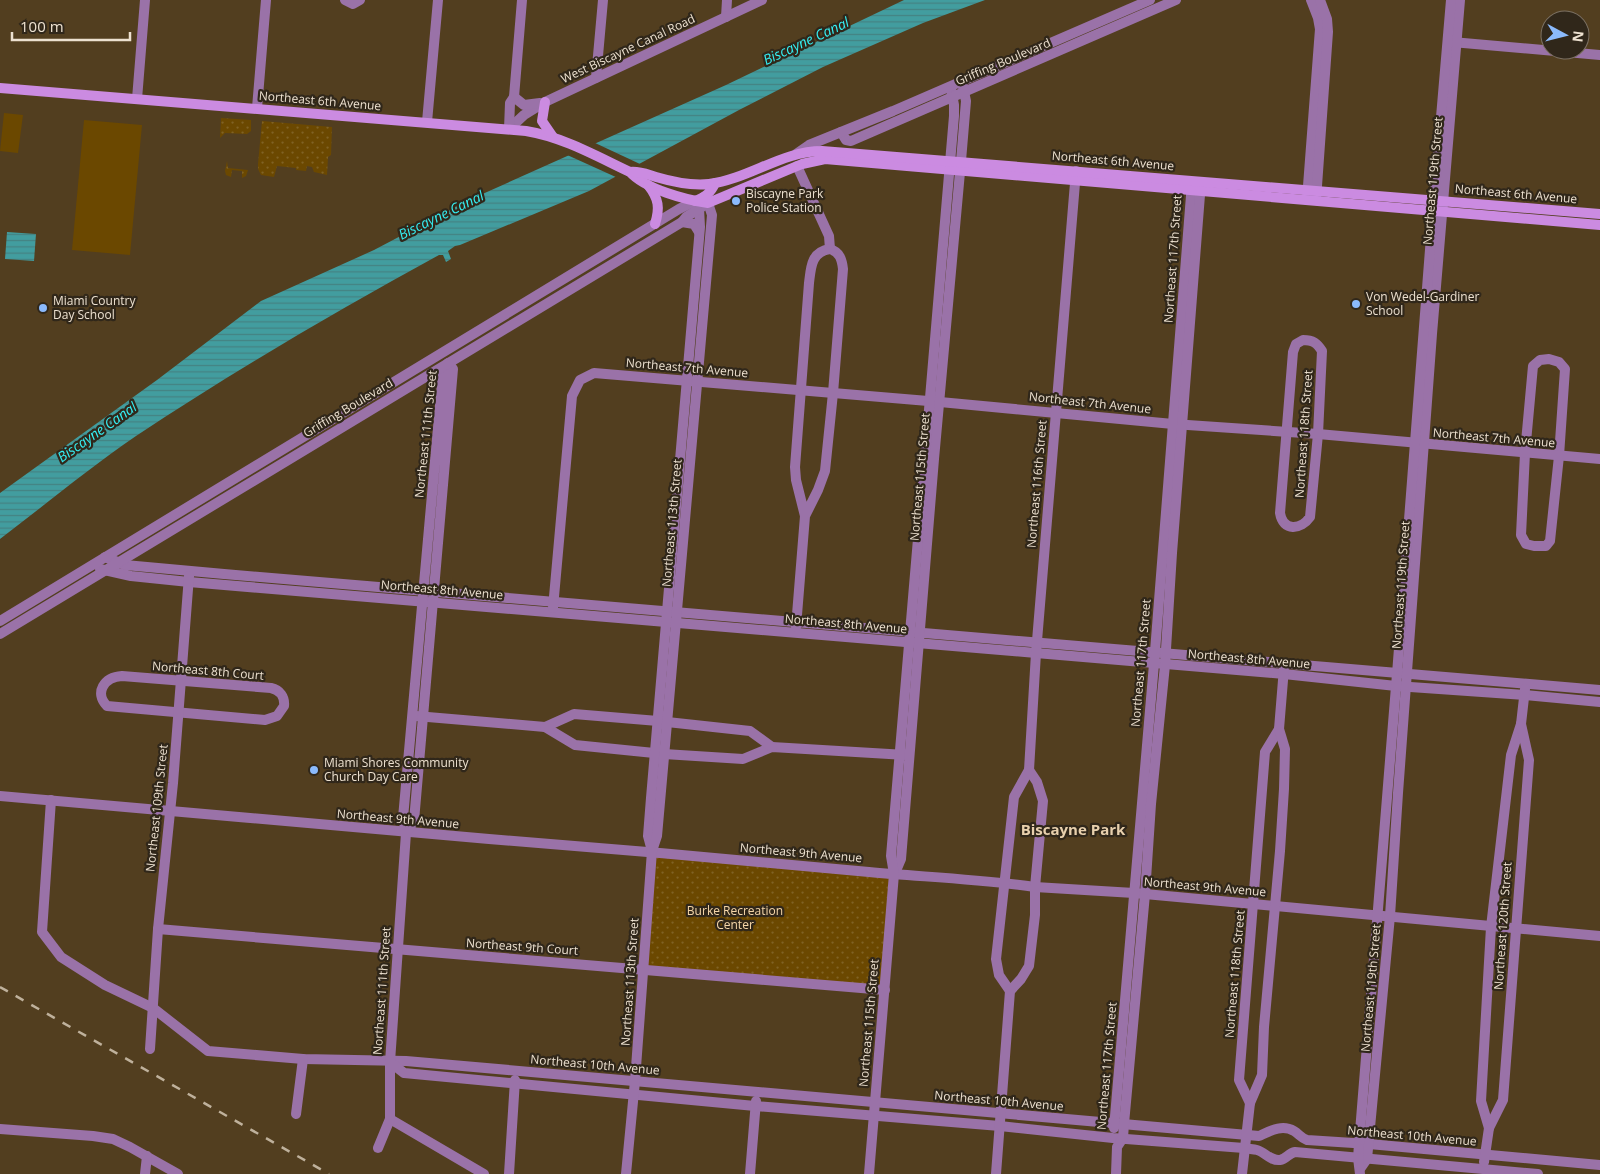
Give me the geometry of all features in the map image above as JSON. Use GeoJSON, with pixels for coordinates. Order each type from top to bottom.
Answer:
{"type":"FeatureCollection","features":[{"type":"Feature","properties":{"kind":"main road","name":"Northeast 6th Avenue"},"geometry":{"type":"LineString","coordinates":[[0,88],[532,132],[553,137],[577,147],[630,172],[636,179],[648,184],[702,202]]}},
{"type":"Feature","properties":{"kind":"main road"},"geometry":{"type":"LineString","coordinates":[[545,102],[542,121],[553,137]]}},
{"type":"Feature","properties":{"kind":"main road","name":"Northeast 6th Avenue"},"geometry":{"type":"LineString","coordinates":[[630,172],[639,171],[654,177],[685,184],[715,183],[739,177],[796,154],[822,151],[1076,176],[1196,191],[1600,225]]}},
{"type":"Feature","properties":{"kind":"main road","name":"Northeast 6th Avenue"},"geometry":{"type":"LineString","coordinates":[[817,160],[949,165]]}},
{"type":"Feature","properties":{"kind":"main road","name":"Griffing Boulevard"},"geometry":{"type":"LineString","coordinates":[[702,202],[817,160]]}},
{"type":"Feature","properties":{"kind":"main road","name":"Northeast 6th Avenue"},"geometry":{"type":"LineString","coordinates":[[1076,176],[1197,180],[1600,214]]}},
{"type":"Feature","properties":{"kind":"main road","name":"Griffing Boulevard"},"geometry":{"type":"LineString","coordinates":[[702,202],[715,183]]}},
{"type":"Feature","properties":{"kind":"main road"},"geometry":{"type":"LineString","coordinates":[[648,184],[658,203],[659,211],[655,224]]}},
{"type":"Feature","properties":{"kind":"main road"},"geometry":{"type":"LineString","coordinates":[[685,184],[702,202]]}},
{"type":"Feature","properties":{"kind":"street"},"geometry":{"type":"LineString","coordinates":[[137,99],[145,0]]}},
{"type":"Feature","properties":{"kind":"street"},"geometry":{"type":"LineString","coordinates":[[257,108],[266,0]]}},
{"type":"Feature","properties":{"kind":"street"},"geometry":{"type":"LineString","coordinates":[[345,0],[353,4],[360,0]]}},
{"type":"Feature","properties":{"kind":"street"},"geometry":{"type":"LineString","coordinates":[[427,122],[438,0]]}},
{"type":"Feature","properties":{"kind":"street"},"geometry":{"type":"LineString","coordinates":[[509,129],[510,103],[514,97],[522,0]]}},
{"type":"Feature","properties":{"kind":"street"},"geometry":{"type":"LineString","coordinates":[[596,78],[603,0]]}},
{"type":"Feature","properties":{"kind":"street"},"geometry":{"type":"LineString","coordinates":[[726,17],[727,0]]}},
{"type":"Feature","properties":{"kind":"street","name":"West Biscayne Canal Road"},"geometry":{"type":"LineString","coordinates":[[509,129],[524,115],[545,102],[762,0]]}},
{"type":"Feature","properties":{"kind":"street","name":"Griffing Boulevard"},"geometry":{"type":"LineString","coordinates":[[964,87],[1150,0]]}},
{"type":"Feature","properties":{"kind":"street","name":"Griffing Boulevard"},"geometry":{"type":"LineString","coordinates":[[796,154],[809,145],[952,92],[1176,0]]}},
{"type":"Feature","properties":{"kind":"street"},"geometry":{"type":"LineString","coordinates":[[1311,0],[1320,29],[1312,190]]}},
{"type":"Feature","properties":{"kind":"street"},"geometry":{"type":"LineString","coordinates":[[1311,201],[1328,32],[1327,19],[1320,0]]}},
{"type":"Feature","properties":{"kind":"street","name":"Northeast 119th Street"},"geometry":{"type":"LineString","coordinates":[[1452,0],[1453,42]]}},
{"type":"Feature","properties":{"kind":"street","name":"Northeast 119th Street"},"geometry":{"type":"LineString","coordinates":[[1364,1144],[1377,915],[1401,687],[1438,211],[1453,42],[1460,0]]}},
{"type":"Feature","properties":{"kind":"street"},"geometry":{"type":"LineString","coordinates":[[1453,42],[1600,55]]}},
{"type":"Feature","properties":{"kind":"street","name":"Northeast 115th Street"},"geometry":{"type":"LineString","coordinates":[[934,401],[960,166],[964,87]]}},
{"type":"Feature","properties":{"kind":"street","name":"Northeast 115th Street"},"geometry":{"type":"LineString","coordinates":[[869,1174],[894,874],[892,856],[905,755],[934,401],[954,105],[952,92]]}},
{"type":"Feature","properties":{"kind":"street"},"geometry":{"type":"LineString","coordinates":[[514,97],[524,105],[545,102]]}},
{"type":"Feature","properties":{"kind":"street"},"geometry":{"type":"LineString","coordinates":[[797,166],[829,236],[830,249]]}},
{"type":"Feature","properties":{"kind":"street","name":"Northeast 116th Street"},"geometry":{"type":"LineString","coordinates":[[1010,991],[999,975],[996,959],[1014,797],[1029,770],[1036,648],[1076,176]]}},
{"type":"Feature","properties":{"kind":"street","name":"Northeast 117th Street"},"geometry":{"type":"LineString","coordinates":[[1119,1124],[1145,894],[1160,659],[1197,180]]}},
{"type":"Feature","properties":{"kind":"street","name":"Griffing Boulevard"},"geometry":{"type":"LineString","coordinates":[[0,634],[682,222],[702,202]]}},
{"type":"Feature","properties":{"kind":"street","name":"Griffing Boulevard"},"geometry":{"type":"LineString","coordinates":[[0,621],[556,283],[655,224],[702,202]]}},
{"type":"Feature","properties":{"kind":"street","name":"Northeast 113th Street"},"geometry":{"type":"LineString","coordinates":[[626,1174],[634,1094],[652,851],[648,836],[660,753],[672,623],[692,381],[702,202]]}},
{"type":"Feature","properties":{"kind":"street","name":"Northeast 113th Street"},"geometry":{"type":"LineString","coordinates":[[692,381],[712,215],[702,202]]}},
{"type":"Feature","properties":{"kind":"street"},"geometry":{"type":"LineString","coordinates":[[682,222],[694,224],[699,232]]}},
{"type":"Feature","properties":{"kind":"street"},"geometry":{"type":"LineString","coordinates":[[796,633],[805,516],[796,480],[795,467],[812,264],[816,254],[830,249],[838,253],[843,269],[834,393],[825,471],[805,516]]}},
{"type":"Feature","properties":{"kind":"street"},"geometry":{"type":"LineString","coordinates":[[556,283],[562,293]]}},
{"type":"Feature","properties":{"kind":"street","name":"Northeast 118th Street"},"geometry":{"type":"LineString","coordinates":[[1303,340],[1310,340],[1322,350],[1318,434],[1310,516],[1305,524],[1297,527],[1284,523],[1280,513],[1286,432],[1293,352],[1296,344],[1303,340]]}},
{"type":"Feature","properties":{"kind":"street","name":"Northeast 111th Street"},"geometry":{"type":"LineString","coordinates":[[378,1148],[390,1119],[390,1062],[406,833],[403,818],[422,601],[428,590],[443,372],[448,363],[449,349]]}},
{"type":"Feature","properties":{"kind":"street"},"geometry":{"type":"LineString","coordinates":[[1540,360],[1559,362],[1565,369],[1559,456],[1550,541],[1546,546],[1526,544],[1520,535],[1525,453],[1533,366],[1540,360]]}},
{"type":"Feature","properties":{"kind":"street","name":"Northeast 7th Avenue"},"geometry":{"type":"LineString","coordinates":[[553,606],[571,402],[574,390],[580,380],[589,374],[600,372],[1178,424],[1318,434],[1600,459]]}},
{"type":"Feature","properties":{"kind":"street"},"geometry":{"type":"LineString","coordinates":[[378,392],[383,402]]}},
{"type":"Feature","properties":{"kind":"street"},"geometry":{"type":"LineString","coordinates":[[307,434],[313,444]]}},
{"type":"Feature","properties":{"kind":"street"},"geometry":{"type":"LineString","coordinates":[[191,505],[197,514]]}},
{"type":"Feature","properties":{"kind":"street"},"geometry":{"type":"LineString","coordinates":[[136,552],[135,560],[138,566]]}},
{"type":"Feature","properties":{"kind":"street","name":"Northeast 8th Avenue"},"geometry":{"type":"LineString","coordinates":[[106,558],[118,563],[138,566],[428,590],[600,611],[672,623],[914,643],[1036,648],[1284,669],[1402,674],[1600,702]]}},
{"type":"Feature","properties":{"kind":"street","name":"Northeast 8th Avenue"},"geometry":{"type":"LineString","coordinates":[[90,567],[131,576],[189,582],[433,602],[553,606]]}},
{"type":"Feature","properties":{"kind":"street","name":"Northeast 109th Street"},"geometry":{"type":"LineString","coordinates":[[150,1048],[158,929],[179,713],[190,571]]}},
{"type":"Feature","properties":{"kind":"street","name":"Northeast 111th Street"},"geometry":{"type":"LineString","coordinates":[[406,833],[414,821],[433,602],[428,590]]}},
{"type":"Feature","properties":{"kind":"street","name":"Northeast 8th Avenue"},"geometry":{"type":"LineString","coordinates":[[600,611],[673,611],[916,631],[1036,648]]}},
{"type":"Feature","properties":{"kind":"street","name":"Northeast 117th Street"},"geometry":{"type":"LineString","coordinates":[[1116,1174],[1134,893],[1160,659]]}},
{"type":"Feature","properties":{"kind":"street","name":"Northeast 8th Avenue"},"geometry":{"type":"LineString","coordinates":[[1284,669],[1401,687],[1600,690]]}},
{"type":"Feature","properties":{"kind":"street","name":"Northeast 118th Street"},"geometry":{"type":"LineString","coordinates":[[1242,1174],[1250,1103],[1262,1075],[1264,1027],[1284,789],[1285,749],[1279,729],[1284,669]]}},
{"type":"Feature","properties":{"kind":"street","name":"Northeast 8th Court"},"geometry":{"type":"LineString","coordinates":[[116,677],[275,689],[282,695],[285,702],[280,713],[273,718],[265,720],[179,713],[107,706],[103,701],[102,691],[105,682],[116,677]]}},
{"type":"Feature","properties":{"kind":"street","name":"Northeast 119th Street"},"geometry":{"type":"LineString","coordinates":[[1360,1172],[1390,916],[1398,793],[1401,687]]}},
{"type":"Feature","properties":{"kind":"street","name":"Northeast 120th Street"},"geometry":{"type":"LineString","coordinates":[[1484,1172],[1488,1128],[1482,1102],[1491,927],[1510,755],[1521,724],[1525,690]]}},
{"type":"Feature","properties":{"kind":"street"},"geometry":{"type":"LineString","coordinates":[[545,727],[574,714],[663,721],[750,731],[772,748]]}},
{"type":"Feature","properties":{"kind":"street"},"geometry":{"type":"LineString","coordinates":[[412,716],[545,727],[575,745],[660,753],[743,759],[772,748],[905,755]]}},
{"type":"Feature","properties":{"kind":"street","name":"Northeast 120th Street"},"geometry":{"type":"LineString","coordinates":[[1488,1128],[1503,1100],[1529,760],[1521,724]]}},
{"type":"Feature","properties":{"kind":"street","name":"Northeast 118th Street"},"geometry":{"type":"LineString","coordinates":[[1250,1103],[1240,1080],[1253,905],[1265,752],[1279,729]]}},
{"type":"Feature","properties":{"kind":"street"},"geometry":{"type":"LineString","coordinates":[[996,1174],[1010,991],[1029,966],[1035,915],[1035,887],[1043,800],[1037,782],[1029,770]]}},
{"type":"Feature","properties":{"kind":"street","name":"Northeast 9th Avenue"},"geometry":{"type":"LineString","coordinates":[[0,796],[406,833],[652,851],[894,874],[1004,882],[1035,887],[1134,893],[1600,936]]}},
{"type":"Feature","properties":{"kind":"street","name":"Northeast 10th Avenue"},"geometry":{"type":"LineString","coordinates":[[51,800],[42,932],[61,957],[105,985],[153,1008],[208,1051],[304,1058],[406,1061],[1259,1136],[1270,1131],[1286,1128],[1306,1140],[1600,1166]]}},
{"type":"Feature","properties":{"kind":"street","name":"Northeast 9th Court"},"geometry":{"type":"LineString","coordinates":[[158,929],[397,950],[643,968],[885,990]]}},
{"type":"Feature","properties":{"kind":"street"},"geometry":{"type":"LineString","coordinates":[[296,1114],[304,1058]]}},
{"type":"Feature","properties":{"kind":"street","name":"Northeast 10th Avenue"},"geometry":{"type":"LineString","coordinates":[[390,1062],[404,1073],[756,1106],[1000,1126],[1118,1141],[1244,1148],[1258,1150],[1278,1160],[1286,1158],[1295,1152],[1484,1172],[1538,1174]]}},
{"type":"Feature","properties":{"kind":"street"},"geometry":{"type":"LineString","coordinates":[[509,1174],[516,1071]]}},
{"type":"Feature","properties":{"kind":"street"},"geometry":{"type":"LineString","coordinates":[[750,1174],[757,1092]]}},
{"type":"Feature","properties":{"kind":"street"},"geometry":{"type":"LineString","coordinates":[[390,1119],[484,1174]]}},
{"type":"Feature","properties":{"kind":"street"},"geometry":{"type":"LineString","coordinates":[[0,1129],[104,1137],[122,1142],[178,1174]]}},
{"type":"Feature","properties":{"kind":"street"},"geometry":{"type":"LineString","coordinates":[[146,1174],[147,1156]]}},
{"type":"Feature","properties":{"kind":"green space"},"geometry":{"type":"Polygon","coordinates":[[[4,113],[23,115],[18,153],[0,151],[4,113]]]}},
{"type":"Feature","properties":{"kind":"green space"},"geometry":{"type":"Polygon","coordinates":[[[221,118],[251,120],[251,131],[247,134],[225,133],[220,138],[221,118]]]}},
{"type":"Feature","properties":{"kind":"green space"},"geometry":{"type":"Polygon","coordinates":[[[84,120],[142,125],[130,255],[72,250],[84,120]]]}},
{"type":"Feature","properties":{"kind":"green space"},"geometry":{"type":"Polygon","coordinates":[[[262,121],[332,127],[331,155],[328,157],[327,175],[314,172],[312,167],[307,166],[306,171],[277,166],[274,177],[261,175],[258,164],[262,121]]]}},
{"type":"Feature","properties":{"kind":"green space"},"geometry":{"type":"Polygon","coordinates":[[[227,161],[228,168],[248,170],[246,176],[242,178],[242,171],[232,170],[231,177],[226,175],[227,161]]]}},
{"type":"Feature","properties":{"kind":"green space","name":"Burke Recreation Center"},"geometry":{"type":"Polygon","coordinates":[[[652,851],[894,874],[885,990],[643,968],[652,851]]]}},
{"type":"Feature","properties":{"kind":"water","name":"Biscayne Canal"},"geometry":{"type":"Polygon","coordinates":[[[904,0],[985,0],[923,23],[823,67],[589,191],[455,246],[448,251],[451,259],[446,262],[443,255],[439,255],[286,342],[210,388],[101,461],[0,539],[0,493],[157,380],[261,301],[374,250],[469,200],[726,85],[904,0]]]}},
{"type":"Feature","properties":{"kind":"water"},"geometry":{"type":"Polygon","coordinates":[[[7,232],[36,234],[34,261],[5,259],[7,232]]]}},
{"type":"Feature","properties":{"kind":"pier"},"geometry":{"type":"Polygon","coordinates":[[[593,142],[640,164],[618,178],[565,154],[593,142]]]}},
{"type":"Feature","properties":{"kind":"railway"},"geometry":{"type":"LineString","coordinates":[[0,987],[329,1174]]}},
{"type":"Feature","properties":{"kind":"place","name":"Biscayne Park Police Station"},"geometry":{"type":"Point","coordinates":[736,201]}},
{"type":"Feature","properties":{"kind":"place","name":"Von Wedel-Gardiner School"},"geometry":{"type":"Point","coordinates":[1356,304]}},
{"type":"Feature","properties":{"kind":"place","name":"Miami Country Day School"},"geometry":{"type":"Point","coordinates":[43,308]}},
{"type":"Feature","properties":{"kind":"place","name":"Miami Shores Community Church Day Care"},"geometry":{"type":"Point","coordinates":[314,770]}},
{"type":"Feature","properties":{"kind":"district","name":"Biscayne Park"},"geometry":{"type":"Point","coordinates":[1073,830]}}]}
